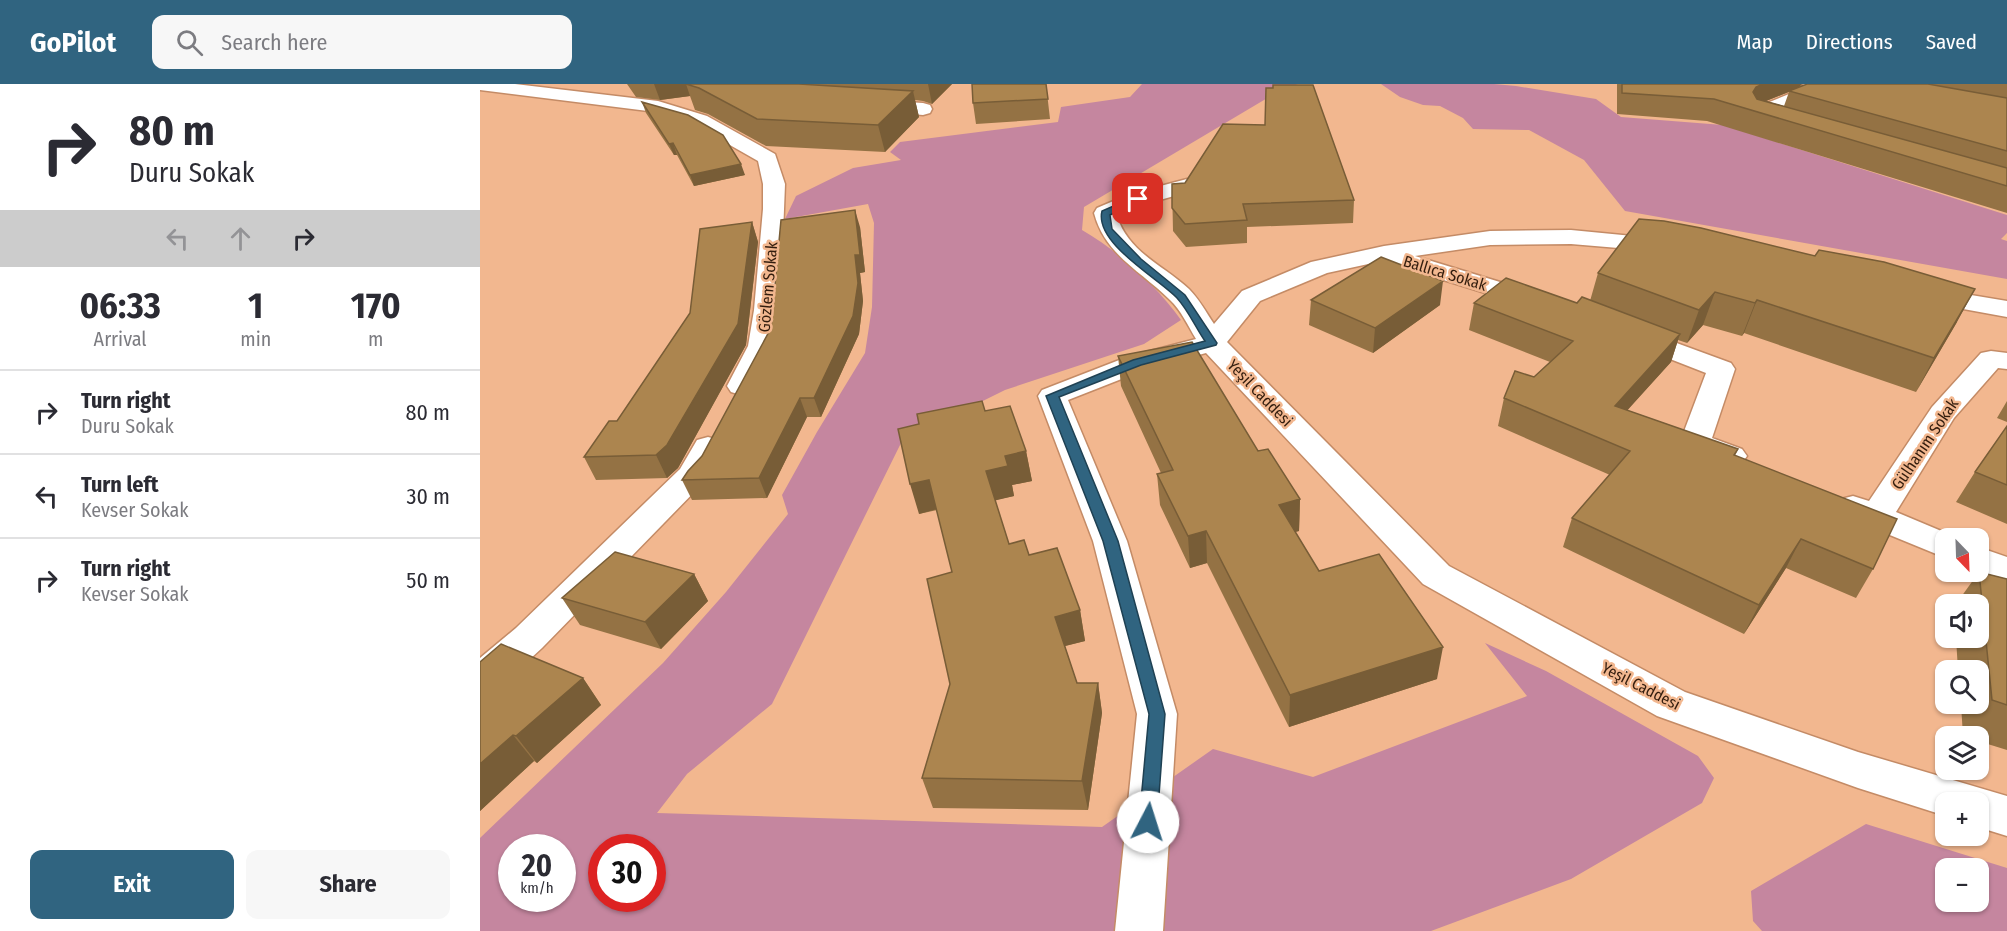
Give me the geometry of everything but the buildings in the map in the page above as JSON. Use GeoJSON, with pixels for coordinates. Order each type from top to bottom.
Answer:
{"type":"FeatureCollection","features":[{"type":"Feature","properties":{"kind":"street"},"geometry":{"type":"LineString","coordinates":[[1791,124],[1757,114],[1805,94],[1814,84]]}},
{"type":"Feature","properties":{"kind":"street","name":"Gözlem Sokak"},"geometry":{"type":"LineString","coordinates":[[480,85],[658,107],[700,120],[768,158],[774,184],[771,266],[762,346],[693,475],[529,638],[480,681]]}},
{"type":"Feature","properties":{"kind":"street"},"geometry":{"type":"LineString","coordinates":[[658,107],[699,102]]}},
{"type":"Feature","properties":{"kind":"street"},"geometry":{"type":"LineString","coordinates":[[855,105],[923,110]]}},
{"type":"Feature","properties":{"kind":"street","name":"Yeşil Caddesi"},"geometry":{"type":"LineString","coordinates":[[1187,186],[1138,199],[1105,213],[1108,229],[1137,261],[1182,297],[1212,343],[1436,575],[1671,704],[1858,770],[1935,793]]}},
{"type":"Feature","properties":{"kind":"street"},"geometry":{"type":"LineString","coordinates":[[1139,931],[1157,714],[1110,541],[1052,396],[1137,363],[1212,343],[1251,296],[1320,267],[1384,253],[1490,238],[1571,237],[1656,243],[1690,250]]}},
{"type":"Feature","properties":{"kind":"street","name":"Ballıca Sokak"},"geometry":{"type":"LineString","coordinates":[[1384,253],[1566,310]]}},
{"type":"Feature","properties":{"kind":"street"},"geometry":{"type":"LineString","coordinates":[[1896,291],[2007,309]]}},
{"type":"Feature","properties":{"kind":"street"},"geometry":{"type":"LineString","coordinates":[[1611,326],[1721,369],[1695,441],[1759,468]]}},
{"type":"Feature","properties":{"kind":"street","name":"Gülhanım Sokak"},"geometry":{"type":"LineString","coordinates":[[1876,517],[1942,413],[1999,353]]}},
{"type":"Feature","properties":{"kind":"street"},"geometry":{"type":"LineString","coordinates":[[1834,499],[1935,541]]}},
{"type":"Feature","properties":{"kind":"street"},"geometry":{"type":"LineString","coordinates":[[1989,564],[2007,571]]}},
{"type":"Feature","properties":{"kind":"street"},"geometry":{"type":"LineString","coordinates":[[1989,810],[2007,816]]}},
{"type":"Feature","properties":{"kind":"shaded area"},"geometry":{"type":"Polygon","coordinates":[[[1142,84],[1298,84],[1281,90],[1084,207],[1082,230],[1136,270],[1181,320],[1144,344],[1005,390],[902,441],[772,704],[687,774],[657,813],[1102,827],[1213,749],[1313,777],[1527,696],[1485,643],[1546,671],[1698,756],[1714,778],[1702,803],[1571,879],[1431,931],[480,931],[480,838],[663,663],[726,592],[788,514],[782,495],[865,353],[872,307],[874,223],[868,204],[785,219],[796,196],[853,168],[901,160],[890,152],[900,142],[1058,122],[1061,107],[1130,97],[1142,84]]]}},
{"type":"Feature","properties":{"kind":"shaded area"},"geometry":{"type":"Polygon","coordinates":[[[1381,84],[1516,86],[1596,99],[1621,117],[1723,125],[2007,215],[2007,233],[2001,239],[2007,241],[2007,279],[1625,211],[1584,160],[1529,130],[1473,129],[1463,118],[1440,106],[1423,105],[1400,97],[1381,84]]]}},
{"type":"Feature","properties":{"kind":"shaded area"},"geometry":{"type":"Polygon","coordinates":[[[1866,824],[1975,858],[1935,858],[1935,912],[1989,912],[1989,862],[2007,868],[2007,931],[1762,931],[1753,921],[1751,891],[1866,824]]]}},
{"type":"Feature","properties":{"kind":"route"},"geometry":{"type":"LineString","coordinates":[[1138,199],[1105,213],[1108,229],[1137,261],[1182,297],[1212,343],[1137,363],[1088,380],[1052,396],[1110,541],[1157,714],[1148,822]]}}]}
